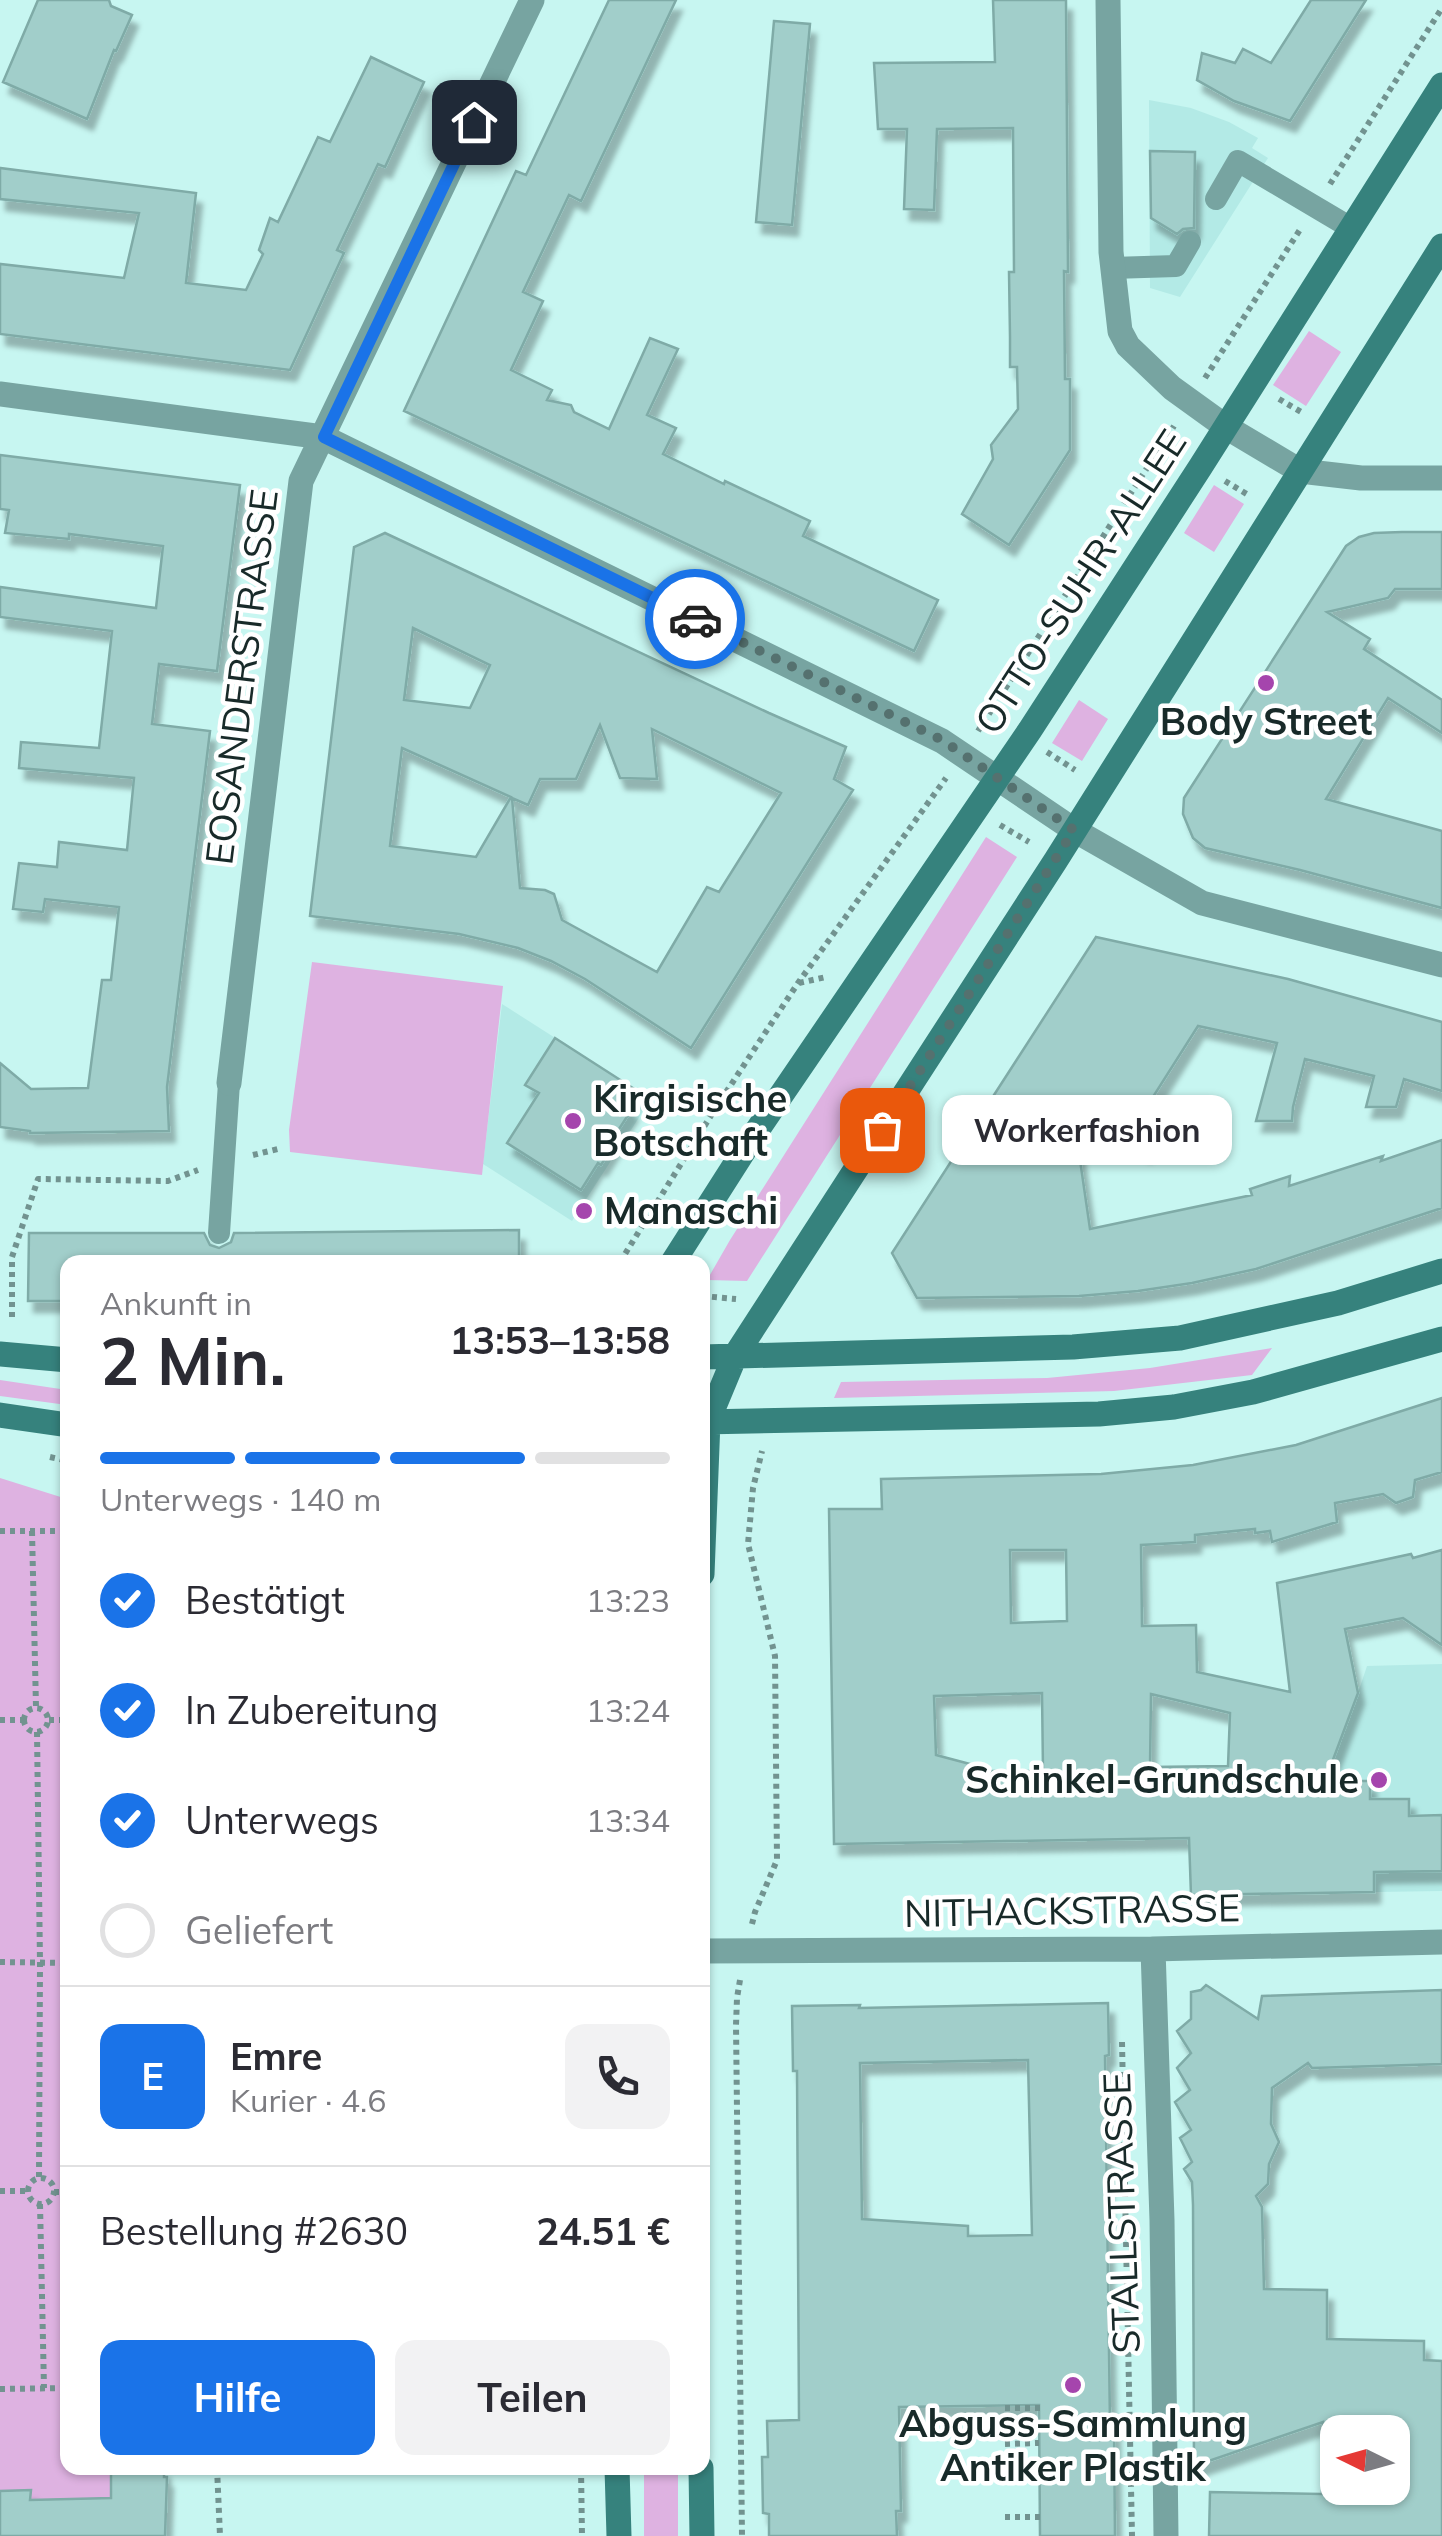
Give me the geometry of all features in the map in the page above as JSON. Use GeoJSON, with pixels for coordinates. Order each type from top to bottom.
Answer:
{"type":"FeatureCollection","features":[{"type":"Feature","properties":{"kind":"main road","name":"OTTO-SUHR-ALLEE"},"geometry":{"type":"LineString","coordinates":[[677,1255],[754,1135],[998,778],[1442,85]]}},
{"type":"Feature","properties":{"kind":"main road"},"geometry":{"type":"LineString","coordinates":[[710,1410],[735,1356],[1074,830],[1442,246]]}},
{"type":"Feature","properties":{"kind":"main road"},"geometry":{"type":"LineString","coordinates":[[710,1356],[1073,1347],[1180,1338],[1338,1303],[1442,1271]]}},
{"type":"Feature","properties":{"kind":"main road"},"geometry":{"type":"LineString","coordinates":[[710,1421],[1099,1414],[1174,1406],[1258,1390],[1442,1339]]}},
{"type":"Feature","properties":{"kind":"main road"},"geometry":{"type":"LineString","coordinates":[[0,1354],[60,1359]]}},
{"type":"Feature","properties":{"kind":"main road"},"geometry":{"type":"LineString","coordinates":[[0,1415],[60,1424]]}},
{"type":"Feature","properties":{"kind":"main road"},"geometry":{"type":"LineString","coordinates":[[618,2475],[619,2536]]}},
{"type":"Feature","properties":{"kind":"main road"},"geometry":{"type":"LineString","coordinates":[[701,2475],[702,2536]]}},
{"type":"Feature","properties":{"kind":"street","name":"EOSANDERSTRASSE"},"geometry":{"type":"LineString","coordinates":[[228,1083],[301,481],[532,0]]}},
{"type":"Feature","properties":{"kind":"street"},"geometry":{"type":"LineString","coordinates":[[1108,0],[1112,268],[1120,331],[1128,346],[1172,388],[1300,471],[1361,478],[1442,478]]}},
{"type":"Feature","properties":{"kind":"street"},"geometry":{"type":"LineString","coordinates":[[0,394],[324,437],[942,740],[1074,830],[1202,903],[1442,965]]}},
{"type":"Feature","properties":{"kind":"street","name":"NITHACKSTRASSE"},"geometry":{"type":"LineString","coordinates":[[710,1951],[1153,1949],[1442,1942]]}},
{"type":"Feature","properties":{"kind":"street","name":"STALLSTRASSE"},"geometry":{"type":"LineString","coordinates":[[1153,1949],[1166,2536]]}},
{"type":"Feature","properties":{"kind":"lane"},"geometry":{"type":"LineString","coordinates":[[1216,199],[1238,161],[1351,228]]}},
{"type":"Feature","properties":{"kind":"lane"},"geometry":{"type":"LineString","coordinates":[[1112,268],[1176,266],[1190,242]]}},
{"type":"Feature","properties":{"kind":"lane","name":"EOSANDERSTRASSE"},"geometry":{"type":"LineString","coordinates":[[218,1233],[228,1083]]}},
{"type":"Feature","properties":{"kind":"path"},"geometry":{"type":"LineString","coordinates":[[1269,392],[1304,414]]}},
{"type":"Feature","properties":{"kind":"path"},"geometry":{"type":"LineString","coordinates":[[974,736],[1184,411]]}},
{"type":"Feature","properties":{"kind":"path"},"geometry":{"type":"LineString","coordinates":[[1216,476],[1250,496]]}},
{"type":"Feature","properties":{"kind":"path"},"geometry":{"type":"LineString","coordinates":[[1040,748],[1076,770]]}},
{"type":"Feature","properties":{"kind":"path"},"geometry":{"type":"LineString","coordinates":[[624,1255],[798,983],[954,767]]}},
{"type":"Feature","properties":{"kind":"path"},"geometry":{"type":"LineString","coordinates":[[994,821],[1029,842]]}},
{"type":"Feature","properties":{"kind":"path"},"geometry":{"type":"LineString","coordinates":[[12,1317],[12,1257],[38,1179],[168,1181]]}},
{"type":"Feature","properties":{"kind":"path"},"geometry":{"type":"LineString","coordinates":[[710,1297],[738,1299]]}},
{"type":"Feature","properties":{"kind":"path"},"geometry":{"type":"LineString","coordinates":[[752,1504],[748,1544],[775,1656],[778,1860],[754,1912]]}},
{"type":"Feature","properties":{"kind":"path"},"geometry":{"type":"LineString","coordinates":[[0,1531],[60,1531]]}},
{"type":"Feature","properties":{"kind":"path"},"geometry":{"type":"LineString","coordinates":[[32,1531],[36,1707]]}},
{"type":"Feature","properties":{"kind":"path"},"geometry":{"type":"LineString","coordinates":[[36,1707],[45,1711],[49,1720],[45,1729],[37,1732],[27,1729],[24,1720],[27,1711],[36,1707]]}},
{"type":"Feature","properties":{"kind":"path"},"geometry":{"type":"LineString","coordinates":[[0,1720],[24,1720]]}},
{"type":"Feature","properties":{"kind":"path"},"geometry":{"type":"LineString","coordinates":[[49,1720],[60,1720]]}},
{"type":"Feature","properties":{"kind":"path"},"geometry":{"type":"LineString","coordinates":[[37,1732],[39,2178]]}},
{"type":"Feature","properties":{"kind":"path"},"geometry":{"type":"LineString","coordinates":[[0,1962],[60,1963]]}},
{"type":"Feature","properties":{"kind":"path"},"geometry":{"type":"LineString","coordinates":[[736,2025],[742,2536]]}},
{"type":"Feature","properties":{"kind":"path"},"geometry":{"type":"LineString","coordinates":[[1122,2042],[1132,2536]]}},
{"type":"Feature","properties":{"kind":"path"},"geometry":{"type":"LineString","coordinates":[[40,2204],[31,2199],[30,2183],[39,2178],[50,2182],[54,2192]]}},
{"type":"Feature","properties":{"kind":"path"},"geometry":{"type":"LineString","coordinates":[[0,2191],[28,2191]]}},
{"type":"Feature","properties":{"kind":"path"},"geometry":{"type":"LineString","coordinates":[[54,2192],[60,2192]]}},
{"type":"Feature","properties":{"kind":"path"},"geometry":{"type":"LineString","coordinates":[[40,2204],[54,2192]]}},
{"type":"Feature","properties":{"kind":"path"},"geometry":{"type":"LineString","coordinates":[[40,2204],[44,2388]]}},
{"type":"Feature","properties":{"kind":"path"},"geometry":{"type":"LineString","coordinates":[[0,2389],[60,2388]]}},
{"type":"Feature","properties":{"kind":"path"},"geometry":{"type":"LineString","coordinates":[[1005,2408],[1041,2408]]}},
{"type":"Feature","properties":{"kind":"path"},"geometry":{"type":"LineString","coordinates":[[1005,2444],[1039,2444]]}},
{"type":"Feature","properties":{"kind":"path"},"geometry":{"type":"LineString","coordinates":[[217,2475],[220,2536]]}},
{"type":"Feature","properties":{"kind":"path"},"geometry":{"type":"LineString","coordinates":[[581,2475],[582,2536]]}},
{"type":"Feature","properties":{"kind":"path"},"geometry":{"type":"LineString","coordinates":[[1005,2517],[1040,2517]]}},
{"type":"Feature","properties":{"kind":"shaded area"},"geometry":{"type":"Polygon","coordinates":[[[1149,100],[1191,108],[1229,122],[1258,138],[1252,148],[1268,158],[1180,297],[1150,288],[1149,100]]]}},
{"type":"Feature","properties":{"kind":"shaded area"},"geometry":{"type":"Polygon","coordinates":[[[1309,331],[1341,352],[1306,406],[1273,385],[1309,331]]]}},
{"type":"Feature","properties":{"kind":"shaded area"},"geometry":{"type":"Polygon","coordinates":[[[1214,485],[1244,504],[1214,552],[1184,533],[1214,485]]]}},
{"type":"Feature","properties":{"kind":"shaded area"},"geometry":{"type":"Polygon","coordinates":[[[1079,700],[1108,719],[1082,761],[1052,743],[1079,700]]]}},
{"type":"Feature","properties":{"kind":"shaded area"},"geometry":{"type":"Polygon","coordinates":[[[986,837],[1017,857],[747,1281],[710,1280],[730,1240],[986,837]]]}},
{"type":"Feature","properties":{"kind":"shaded area"},"geometry":{"type":"Polygon","coordinates":[[[312,962],[503,986],[482,1175],[290,1152],[289,1130],[312,962]]]}},
{"type":"Feature","properties":{"kind":"shaded area"},"geometry":{"type":"Polygon","coordinates":[[[502,1004],[651,1099],[572,1221],[483,1164],[502,1004]]]}},
{"type":"Feature","properties":{"kind":"shaded area"},"geometry":{"type":"Polygon","coordinates":[[[1272,1348],[1252,1375],[1114,1391],[834,1398],[841,1382],[1047,1378],[1150,1368],[1272,1348]]]}},
{"type":"Feature","properties":{"kind":"shaded area"},"geometry":{"type":"Polygon","coordinates":[[[0,1380],[60,1389],[60,1404],[0,1396],[0,1380]]]}},
{"type":"Feature","properties":{"kind":"shaded area"},"geometry":{"type":"Polygon","coordinates":[[[0,1478],[60,1497],[60,2475],[167,2477],[165,2531],[0,2536],[0,1478]]]}},
{"type":"Feature","properties":{"kind":"shaded area","name":"Schinkel-Grundschule"},"geometry":{"type":"Polygon","coordinates":[[[1442,1664],[1442,1891],[1312,1893],[1317,1730],[1341,1701],[1354,1705],[1367,1666],[1442,1664]]]}},
{"type":"Feature","properties":{"kind":"shaded area"},"geometry":{"type":"Polygon","coordinates":[[[644,2475],[678,2475],[678,2536],[644,2536],[644,2475]]]}},
{"type":"Feature","properties":{"kind":"building"},"geometry":{"type":"Polygon","coordinates":[[[38,0],[109,0],[111,6],[132,15],[87,119],[3,82],[38,0]]]}},
{"type":"Feature","properties":{"kind":"building"},"geometry":{"type":"Polygon","coordinates":[[[609,0],[676,0],[581,201],[569,195],[523,292],[543,301],[511,370],[552,390],[547,400],[571,405],[574,412],[609,429],[650,338],[678,349],[647,415],[676,428],[663,454],[810,521],[803,536],[938,600],[914,651],[404,411],[516,171],[526,175],[609,0]]]}},
{"type":"Feature","properties":{"kind":"building"},"geometry":{"type":"Polygon","coordinates":[[[993,0],[1066,0],[1068,272],[1064,271],[1070,450],[1009,545],[962,514],[993,459],[991,445],[1018,409],[1017,367],[1010,367],[1013,128],[937,129],[934,210],[904,209],[907,129],[878,129],[874,63],[995,62],[993,0]]]}},
{"type":"Feature","properties":{"kind":"building"},"geometry":{"type":"Polygon","coordinates":[[[1311,0],[1366,0],[1290,121],[1234,101],[1197,80],[1202,53],[1235,63],[1243,49],[1271,63],[1311,0]]]}},
{"type":"Feature","properties":{"kind":"building"},"geometry":{"type":"Polygon","coordinates":[[[774,21],[810,24],[792,225],[756,222],[774,21]]]}},
{"type":"Feature","properties":{"kind":"building"},"geometry":{"type":"Polygon","coordinates":[[[371,57],[424,82],[385,167],[378,164],[337,250],[344,253],[290,370],[0,334],[0,264],[124,278],[139,213],[0,199],[0,168],[196,193],[186,283],[246,290],[263,254],[259,250],[270,218],[278,222],[318,137],[330,142],[371,57]]]}},
{"type":"Feature","properties":{"kind":"building"},"geometry":{"type":"Polygon","coordinates":[[[1150,151],[1195,152],[1194,228],[1177,234],[1151,218],[1150,151]]]}},
{"type":"Feature","properties":{"kind":"building"},"geometry":{"type":"Polygon","coordinates":[[[0,455],[240,485],[217,671],[159,664],[152,724],[210,731],[167,1087],[169,1131],[30,1133],[0,1127],[0,1063],[31,1089],[88,1088],[102,980],[111,980],[119,907],[45,899],[43,912],[13,909],[19,863],[57,867],[59,842],[127,850],[134,778],[19,768],[21,742],[99,748],[112,631],[0,617],[0,587],[156,608],[163,546],[69,534],[69,539],[5,533],[9,510],[0,509],[0,455]]]}},
{"type":"Feature","properties":{"kind":"building"},"geometry":{"type":"Polygon","coordinates":[[[1442,532],[1442,589],[1395,589],[1388,598],[1327,612],[1370,639],[1364,649],[1442,700],[1442,733],[1388,698],[1326,799],[1442,831],[1442,908],[1205,848],[1193,838],[1183,814],[1184,798],[1346,546],[1374,533],[1442,532]]]}},
{"type":"Feature","properties":{"kind":"building"},"geometry":{"type":"Polygon","coordinates":[[[385,533],[846,747],[834,779],[853,790],[691,1048],[585,979],[518,948],[459,934],[310,916],[354,547],[385,533]],[[413,628],[404,700],[470,708],[490,665],[413,628]],[[600,725],[576,779],[540,779],[528,805],[512,798],[520,888],[554,894],[562,920],[657,972],[707,887],[719,892],[781,793],[652,729],[657,779],[620,778],[600,725]],[[402,748],[390,846],[476,857],[511,797],[402,748]]]}},
{"type":"Feature","properties":{"kind":"building"},"geometry":{"type":"Polygon","coordinates":[[[1096,937],[1288,979],[1442,1022],[1442,1091],[1404,1079],[1396,1107],[1366,1107],[1374,1076],[1305,1059],[1292,1121],[1256,1121],[1277,1043],[1198,1026],[1144,1111],[1163,1122],[1145,1151],[1072,1105],[1090,1229],[1252,1195],[1250,1189],[1290,1176],[1289,1186],[1442,1140],[1442,1208],[1256,1269],[1192,1283],[1079,1296],[917,1298],[892,1253],[1096,937]]]}},
{"type":"Feature","properties":{"kind":"building","name":"Kirgisische Botschaft"},"geometry":{"type":"Polygon","coordinates":[[[555,1038],[636,1090],[626,1105],[632,1109],[617,1132],[620,1135],[581,1190],[507,1143],[539,1093],[525,1085],[555,1038]]]}},
{"type":"Feature","properties":{"kind":"building"},"geometry":{"type":"Polygon","coordinates":[[[519,1230],[519,1255],[60,1255],[60,1301],[28,1301],[29,1233],[204,1233],[210,1245],[219,1248],[231,1242],[234,1233],[519,1230]]]}},
{"type":"Feature","properties":{"kind":"building"},"geometry":{"type":"Polygon","coordinates":[[[1442,1398],[1442,1472],[1415,1480],[1413,1497],[1396,1503],[1383,1494],[1335,1503],[1337,1522],[1272,1542],[1270,1531],[1255,1533],[1255,1529],[1195,1535],[1195,1542],[1141,1545],[1142,1626],[1196,1625],[1197,1672],[1290,1692],[1277,1583],[1442,1550],[1442,1645],[1403,1618],[1345,1629],[1358,1693],[1325,1781],[1370,1781],[1370,1799],[1409,1799],[1409,1816],[1442,1815],[1442,1871],[1374,1872],[1374,1892],[1191,1895],[1189,1838],[834,1844],[829,1509],[882,1509],[881,1479],[1101,1474],[1193,1465],[1296,1445],[1442,1398]],[[1010,1550],[1011,1623],[1067,1621],[1066,1550],[1010,1550]],[[1042,1693],[934,1696],[936,1755],[970,1764],[970,1771],[1043,1771],[1042,1693]],[[1151,1694],[1150,1767],[1228,1766],[1230,1713],[1151,1694]]]}},
{"type":"Feature","properties":{"kind":"building"},"geometry":{"type":"Polygon","coordinates":[[[1206,1985],[1258,2019],[1262,1996],[1442,1990],[1442,2064],[1312,2068],[1308,2063],[1272,2088],[1271,2124],[1279,2142],[1269,2164],[1268,2184],[1256,2196],[1262,2207],[1264,2289],[1327,2290],[1327,2339],[1424,2341],[1424,2360],[1442,2361],[1442,2536],[1209,2536],[1210,2492],[1320,2494],[1320,2505],[1410,2505],[1410,2415],[1320,2415],[1320,2423],[1194,2466],[1193,2205],[1192,2182],[1184,2169],[1192,2162],[1180,2138],[1191,2130],[1175,2102],[1190,2090],[1177,2068],[1191,2053],[1177,2031],[1191,2019],[1191,1992],[1206,1985]]]}},
{"type":"Feature","properties":{"kind":"building"},"geometry":{"type":"Polygon","coordinates":[[[1108,2003],[1109,2055],[1105,2056],[1115,2536],[1040,2536],[1039,2405],[899,2407],[901,2511],[896,2511],[897,2536],[769,2536],[769,2514],[763,2513],[762,2457],[768,2457],[767,2421],[799,2420],[797,2071],[793,2071],[792,2006],[860,2005],[859,2008],[1108,2003]],[[1028,2060],[860,2063],[862,2219],[968,2226],[968,2236],[1032,2235],[1028,2060]]]}},
{"type":"Feature","properties":{"kind":"building"},"geometry":{"type":"Polygon","coordinates":[[[111,2475],[167,2477],[165,2536],[0,2536],[0,2491],[31,2490],[30,2500],[111,2498],[111,2475]]]}},
{"type":"Feature","properties":{"kind":"way so far"},"geometry":{"type":"LineString","coordinates":[[695,619],[942,740],[1074,830],[882,1130]]}},
{"type":"Feature","properties":{"kind":"place","name":"Body Street"},"geometry":{"type":"Point","coordinates":[1266,683]}},
{"type":"Feature","properties":{"kind":"place","name":"Kirgisische Botschaft"},"geometry":{"type":"Point","coordinates":[573,1121]}},
{"type":"Feature","properties":{"kind":"place","name":"Workerfashion"},"geometry":{"type":"Point","coordinates":[882,1130]}},
{"type":"Feature","properties":{"kind":"place","name":"Manaschi"},"geometry":{"type":"Point","coordinates":[584,1211]}},
{"type":"Feature","properties":{"kind":"place","name":"Schinkel-Grundschule"},"geometry":{"type":"Point","coordinates":[1379,1780]}},
{"type":"Feature","properties":{"kind":"place","name":"Abguss-Sammlung Antiker Plastik"},"geometry":{"type":"Point","coordinates":[1073,2385]}},
{"type":"Feature","properties":{"kind":"route"},"geometry":{"type":"LineString","coordinates":[[474,122],[324,437],[695,619]]}}]}
